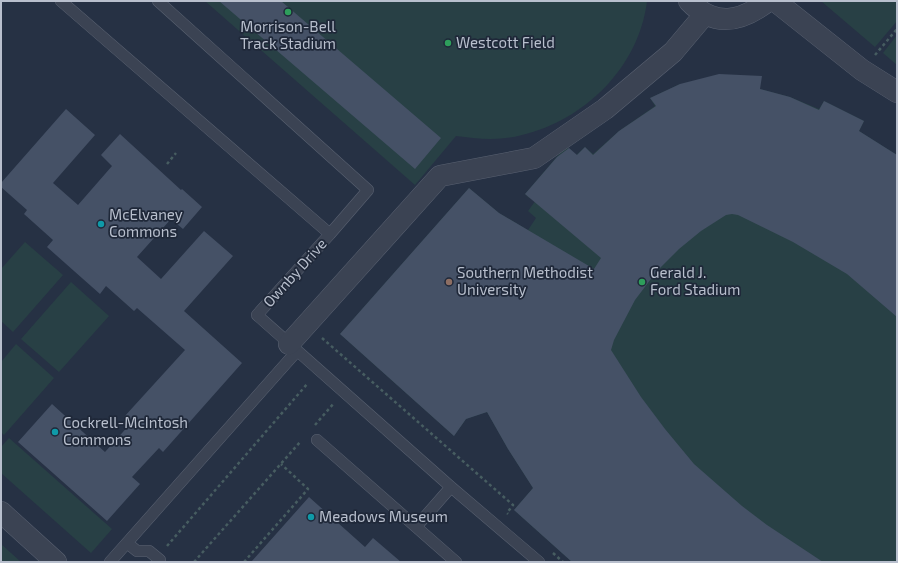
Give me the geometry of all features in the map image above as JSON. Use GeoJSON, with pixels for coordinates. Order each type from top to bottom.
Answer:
{"type":"FeatureCollection","features":[{"type":"Feature","properties":{"kind":"street"},"geometry":{"type":"LineString","coordinates":[[689,1],[697,10],[715,18],[736,19],[756,11],[768,1]]}},
{"type":"Feature","properties":{"kind":"street"},"geometry":{"type":"LineString","coordinates":[[774,1],[862,70],[897,92]]}},
{"type":"Feature","properties":{"kind":"street"},"geometry":{"type":"LineString","coordinates":[[293,348],[307,324],[440,176],[534,158],[605,109],[673,52],[705,14]]}},
{"type":"Feature","properties":{"kind":"street"},"geometry":{"type":"LineString","coordinates":[[1,512],[56,562]]}},
{"type":"Feature","properties":{"kind":"lane","name":"Ownby Drive"},"geometry":{"type":"LineString","coordinates":[[61,1],[330,234],[257,315],[451,487],[539,562]]}},
{"type":"Feature","properties":{"kind":"lane"},"geometry":{"type":"LineString","coordinates":[[158,1],[368,190],[330,234]]}},
{"type":"Feature","properties":{"kind":"lane"},"geometry":{"type":"LineString","coordinates":[[110,562],[293,348]]}},
{"type":"Feature","properties":{"kind":"lane"},"geometry":{"type":"LineString","coordinates":[[314,435],[456,562]]}},
{"type":"Feature","properties":{"kind":"lane"},"geometry":{"type":"LineString","coordinates":[[416,527],[451,487]]}},
{"type":"Feature","properties":{"kind":"lane"},"geometry":{"type":"LineString","coordinates":[[127,543],[137,557],[149,551],[158,559]]}},
{"type":"Feature","properties":{"kind":"path"},"geometry":{"type":"LineString","coordinates":[[862,70],[897,29]]}},
{"type":"Feature","properties":{"kind":"path"},"geometry":{"type":"LineString","coordinates":[[167,164],[176,154]]}},
{"type":"Feature","properties":{"kind":"path"},"geometry":{"type":"LineString","coordinates":[[307,324],[513,505],[507,512],[513,518]]}},
{"type":"Feature","properties":{"kind":"path"},"geometry":{"type":"LineString","coordinates":[[158,559],[308,383]]}},
{"type":"Feature","properties":{"kind":"path"},"geometry":{"type":"LineString","coordinates":[[314,435],[335,403]]}},
{"type":"Feature","properties":{"kind":"path"},"geometry":{"type":"LineString","coordinates":[[195,562],[305,436]]}},
{"type":"Feature","properties":{"kind":"path"},"geometry":{"type":"LineString","coordinates":[[244,562],[308,489],[281,464]]}},
{"type":"Feature","properties":{"kind":"path"},"geometry":{"type":"LineString","coordinates":[[552,552],[563,562]]}},
{"type":"Feature","properties":{"kind":"green space"},"geometry":{"type":"Polygon","coordinates":[[[205,1],[647,1],[642,25],[633,48],[621,68],[605,87],[587,103],[567,117],[545,128],[522,135],[489,139],[456,136],[415,185],[205,1]]]}},
{"type":"Feature","properties":{"kind":"green space"},"geometry":{"type":"Polygon","coordinates":[[[821,1],[897,1],[897,21],[875,47],[821,1]]]}},
{"type":"Feature","properties":{"kind":"green space"},"geometry":{"type":"Polygon","coordinates":[[[897,35],[897,65],[883,53],[897,35]]]}},
{"type":"Feature","properties":{"kind":"green space","name":"Gerald J. Ford Stadium"},"geometry":{"type":"Polygon","coordinates":[[[680,84],[760,89],[790,97],[819,109],[824,101],[864,121],[859,131],[897,155],[897,562],[572,562],[514,510],[533,488],[487,412],[466,419],[454,436],[340,334],[469,188],[499,213],[528,230],[536,218],[528,211],[536,200],[531,196],[529,198],[525,194],[566,146],[575,156],[585,147],[593,154],[619,131],[655,106],[650,98],[680,84]]]}},
{"type":"Feature","properties":{"kind":"green space"},"geometry":{"type":"Polygon","coordinates":[[[25,242],[63,275],[13,332],[1,321],[1,269],[25,242]]]}},
{"type":"Feature","properties":{"kind":"green space"},"geometry":{"type":"Polygon","coordinates":[[[71,282],[109,316],[59,372],[21,339],[71,282]]]}},
{"type":"Feature","properties":{"kind":"green space"},"geometry":{"type":"Polygon","coordinates":[[[16,344],[54,378],[4,435],[1,432],[1,362],[16,344]]]}},
{"type":"Feature","properties":{"kind":"green space"},"geometry":{"type":"Polygon","coordinates":[[[9,438],[112,529],[91,553],[1,473],[1,447],[9,438]]]}},
{"type":"Feature","properties":{"kind":"green space"},"geometry":{"type":"Polygon","coordinates":[[[1,544],[21,562],[1,562],[1,544]]]}},
{"type":"Feature","properties":{"kind":"building"},"geometry":{"type":"Polygon","coordinates":[[[219,1],[281,1],[441,138],[415,169],[219,1]]]}},
{"type":"Feature","properties":{"kind":"building","name":"Gerald J. Ford Stadium"},"geometry":{"type":"Polygon","coordinates":[[[719,74],[762,76],[760,89],[790,97],[819,110],[824,101],[864,121],[859,131],[897,155],[897,317],[847,274],[793,242],[738,215],[726,215],[701,231],[679,249],[657,271],[635,300],[614,340],[611,350],[641,397],[694,464],[742,506],[767,525],[823,562],[572,562],[514,510],[533,488],[487,412],[466,419],[454,436],[340,334],[469,188],[499,213],[594,269],[601,258],[525,194],[557,157],[569,148],[577,155],[585,147],[593,155],[619,131],[656,106],[650,98],[680,84],[719,74]]]}},
{"type":"Feature","properties":{"kind":"building","name":"McElvaney Commons"},"geometry":{"type":"Polygon","coordinates":[[[66,109],[95,135],[53,183],[78,205],[112,166],[101,155],[120,134],[181,190],[182,189],[202,207],[183,229],[171,219],[137,257],[161,279],[204,231],[233,256],[184,311],[242,363],[163,452],[159,448],[132,477],[140,484],[107,521],[18,442],[52,404],[105,452],[131,423],[124,417],[185,350],[137,308],[134,311],[106,286],[100,294],[74,271],[47,247],[53,240],[24,214],[27,210],[1,187],[1,183],[66,109]]]}},
{"type":"Feature","properties":{"kind":"building","name":"Meadows Museum"},"geometry":{"type":"Polygon","coordinates":[[[309,497],[365,547],[373,538],[401,562],[251,562],[309,497]]]}},
{"type":"Feature","properties":{"kind":"place","name":"Morrison-Bell Track Stadium"},"geometry":{"type":"Point","coordinates":[288,12]}},
{"type":"Feature","properties":{"kind":"place","name":"Westcott Field"},"geometry":{"type":"Point","coordinates":[448,43]}},
{"type":"Feature","properties":{"kind":"place","name":"McElvaney Commons"},"geometry":{"type":"Point","coordinates":[101,224]}},
{"type":"Feature","properties":{"kind":"place","name":"Southern Methodist University"},"geometry":{"type":"Point","coordinates":[449,282]}},
{"type":"Feature","properties":{"kind":"place","name":"Gerald J. Ford Stadium"},"geometry":{"type":"Point","coordinates":[642,282]}},
{"type":"Feature","properties":{"kind":"place","name":"Cockrell-McIntosh Commons"},"geometry":{"type":"Point","coordinates":[55,432]}},
{"type":"Feature","properties":{"kind":"place","name":"Meadows Museum"},"geometry":{"type":"Point","coordinates":[311,517]}}]}
